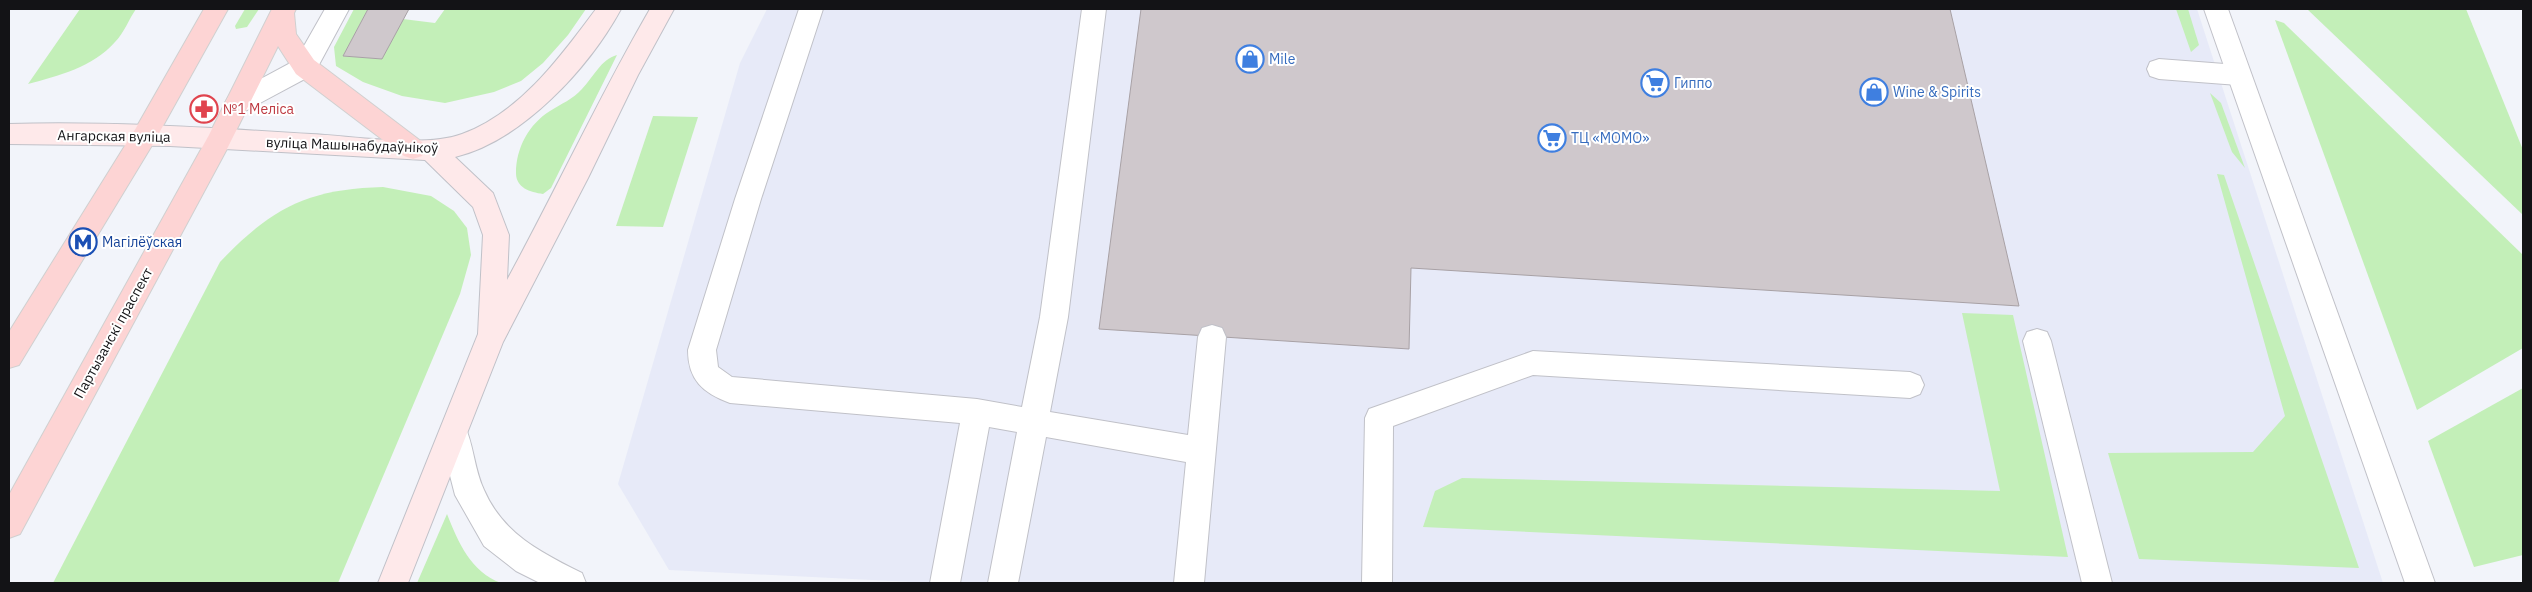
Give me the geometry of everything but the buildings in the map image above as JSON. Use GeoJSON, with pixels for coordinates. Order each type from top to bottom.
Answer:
{"type":"FeatureCollection","features":[{"type":"Feature","properties":{"kind":"main road"},"geometry":{"type":"LineString","coordinates":[[9,356],[145,134],[216,9]]}},
{"type":"Feature","properties":{"kind":"main road","name":"вуліца Машынабудаўнікоў"},"geometry":{"type":"LineString","coordinates":[[219,140],[422,150],[458,146],[478,138],[516,116],[547,88],[581,48],[608,9]]}},
{"type":"Feature","properties":{"kind":"main road"},"geometry":{"type":"LineString","coordinates":[[392,583],[454,433],[490,339],[575,178],[626,73],[662,9]]}},
{"type":"Feature","properties":{"kind":"main road"},"geometry":{"type":"LineString","coordinates":[[283,11],[284,35],[306,67],[422,150],[484,201],[496,235],[490,339]]}},
{"type":"Feature","properties":{"kind":"main road","name":"Партызанскі праспект"},"geometry":{"type":"LineString","coordinates":[[9,524],[219,140],[283,11]]}},
{"type":"Feature","properties":{"kind":"main road","name":"Ангарская вуліца"},"geometry":{"type":"LineString","coordinates":[[9,134],[145,134],[219,140]]}},
{"type":"Feature","properties":{"kind":"street"},"geometry":{"type":"LineString","coordinates":[[238,103],[306,67],[337,9]]}},
{"type":"Feature","properties":{"kind":"street"},"geometry":{"type":"LineString","coordinates":[[811,9],[718,292],[702,350],[701,366],[714,384],[730,390],[977,412],[1200,452]]}},
{"type":"Feature","properties":{"kind":"street"},"geometry":{"type":"LineString","coordinates":[[1003,583],[1009,540],[1036,422],[1068,223],[1094,9]]}},
{"type":"Feature","properties":{"kind":"street"},"geometry":{"type":"LineString","coordinates":[[2216,9],[2420,583]]}},
{"type":"Feature","properties":{"kind":"street"},"geometry":{"type":"LineString","coordinates":[[2159,70],[2238,75]]}},
{"type":"Feature","properties":{"kind":"street"},"geometry":{"type":"LineString","coordinates":[[1189,583],[1212,337]]}},
{"type":"Feature","properties":{"kind":"street"},"geometry":{"type":"LineString","coordinates":[[2037,341],[2097,583]]}},
{"type":"Feature","properties":{"kind":"street"},"geometry":{"type":"LineString","coordinates":[[1377,583],[1379,418],[1533,364],[1910,385]]}},
{"type":"Feature","properties":{"kind":"street"},"geometry":{"type":"LineString","coordinates":[[945,583],[977,412]]}},
{"type":"Feature","properties":{"kind":"street"},"geometry":{"type":"LineString","coordinates":[[454,433],[470,495],[495,536],[526,561],[571,583]]}},
{"type":"Feature","properties":{"kind":"shaded area"},"geometry":{"type":"Polygon","coordinates":[[[767,9],[2197,9],[2383,583],[932,583],[669,570],[618,484],[740,63],[767,9]]]}},
{"type":"Feature","properties":{"kind":"green space"},"geometry":{"type":"Polygon","coordinates":[[[80,9],[136,9],[118,38],[106,51],[96,58],[63,74],[28,84],[80,9]]]}},
{"type":"Feature","properties":{"kind":"green space"},"geometry":{"type":"Polygon","coordinates":[[[245,9],[259,9],[247,27],[236,29],[235,26],[245,9]]]}},
{"type":"Feature","properties":{"kind":"green space"},"geometry":{"type":"Polygon","coordinates":[[[354,9],[368,9],[343,56],[382,59],[403,19],[435,23],[445,9],[586,9],[568,35],[543,63],[521,81],[494,92],[445,103],[402,96],[363,82],[336,66],[334,47],[354,9]]]}},
{"type":"Feature","properties":{"kind":"green space"},"geometry":{"type":"Polygon","coordinates":[[[2176,9],[2188,9],[2199,45],[2191,52],[2176,9]]]}},
{"type":"Feature","properties":{"kind":"green space"},"geometry":{"type":"Polygon","coordinates":[[[2307,9],[2466,9],[2523,150],[2523,215],[2307,9]]]}},
{"type":"Feature","properties":{"kind":"green space"},"geometry":{"type":"Polygon","coordinates":[[[2275,20],[2284,23],[2523,255],[2523,348],[2417,410],[2275,20]]]}},
{"type":"Feature","properties":{"kind":"green space"},"geometry":{"type":"Polygon","coordinates":[[[617,55],[551,188],[543,194],[533,192],[521,186],[516,173],[518,155],[530,130],[543,116],[578,93],[606,60],[617,55]]]}},
{"type":"Feature","properties":{"kind":"green space"},"geometry":{"type":"Polygon","coordinates":[[[2210,93],[2221,103],[2245,168],[2232,152],[2210,93]]]}},
{"type":"Feature","properties":{"kind":"green space"},"geometry":{"type":"Polygon","coordinates":[[[653,116],[698,117],[663,227],[616,226],[653,116]]]}},
{"type":"Feature","properties":{"kind":"green space"},"geometry":{"type":"Polygon","coordinates":[[[2217,174],[2224,175],[2359,568],[2139,559],[2108,453],[2253,452],[2285,416],[2217,174]]]}},
{"type":"Feature","properties":{"kind":"green space"},"geometry":{"type":"Polygon","coordinates":[[[383,187],[431,196],[454,211],[467,228],[471,255],[460,294],[338,583],[53,583],[220,262],[256,228],[292,205],[312,197],[333,192],[383,187]]]}},
{"type":"Feature","properties":{"kind":"green space"},"geometry":{"type":"Polygon","coordinates":[[[1962,313],[2013,315],[2068,557],[1423,527],[1435,491],[1462,478],[2000,491],[1962,313]]]}},
{"type":"Feature","properties":{"kind":"green space"},"geometry":{"type":"Polygon","coordinates":[[[2523,388],[2523,555],[2474,567],[2428,441],[2523,388]]]}},
{"type":"Feature","properties":{"kind":"green space"},"geometry":{"type":"Polygon","coordinates":[[[447,514],[461,545],[474,564],[481,572],[501,583],[417,583],[447,514]]]}},
{"type":"Feature","properties":{"kind":"place","name":"Mile"},"geometry":{"type":"Point","coordinates":[1250,59]}},
{"type":"Feature","properties":{"kind":"place","name":"Гиппо"},"geometry":{"type":"Point","coordinates":[1655,83]}},
{"type":"Feature","properties":{"kind":"place","name":"Wine & Spirits"},"geometry":{"type":"Point","coordinates":[1874,92]}},
{"type":"Feature","properties":{"kind":"place","name":"№1 Меліса"},"geometry":{"type":"Point","coordinates":[204,109]}},
{"type":"Feature","properties":{"kind":"place","name":"ТЦ «МОМО»"},"geometry":{"type":"Point","coordinates":[1552,138]}},
{"type":"Feature","properties":{"kind":"place","name":"Магілёўская"},"geometry":{"type":"Point","coordinates":[83,242]}}]}
